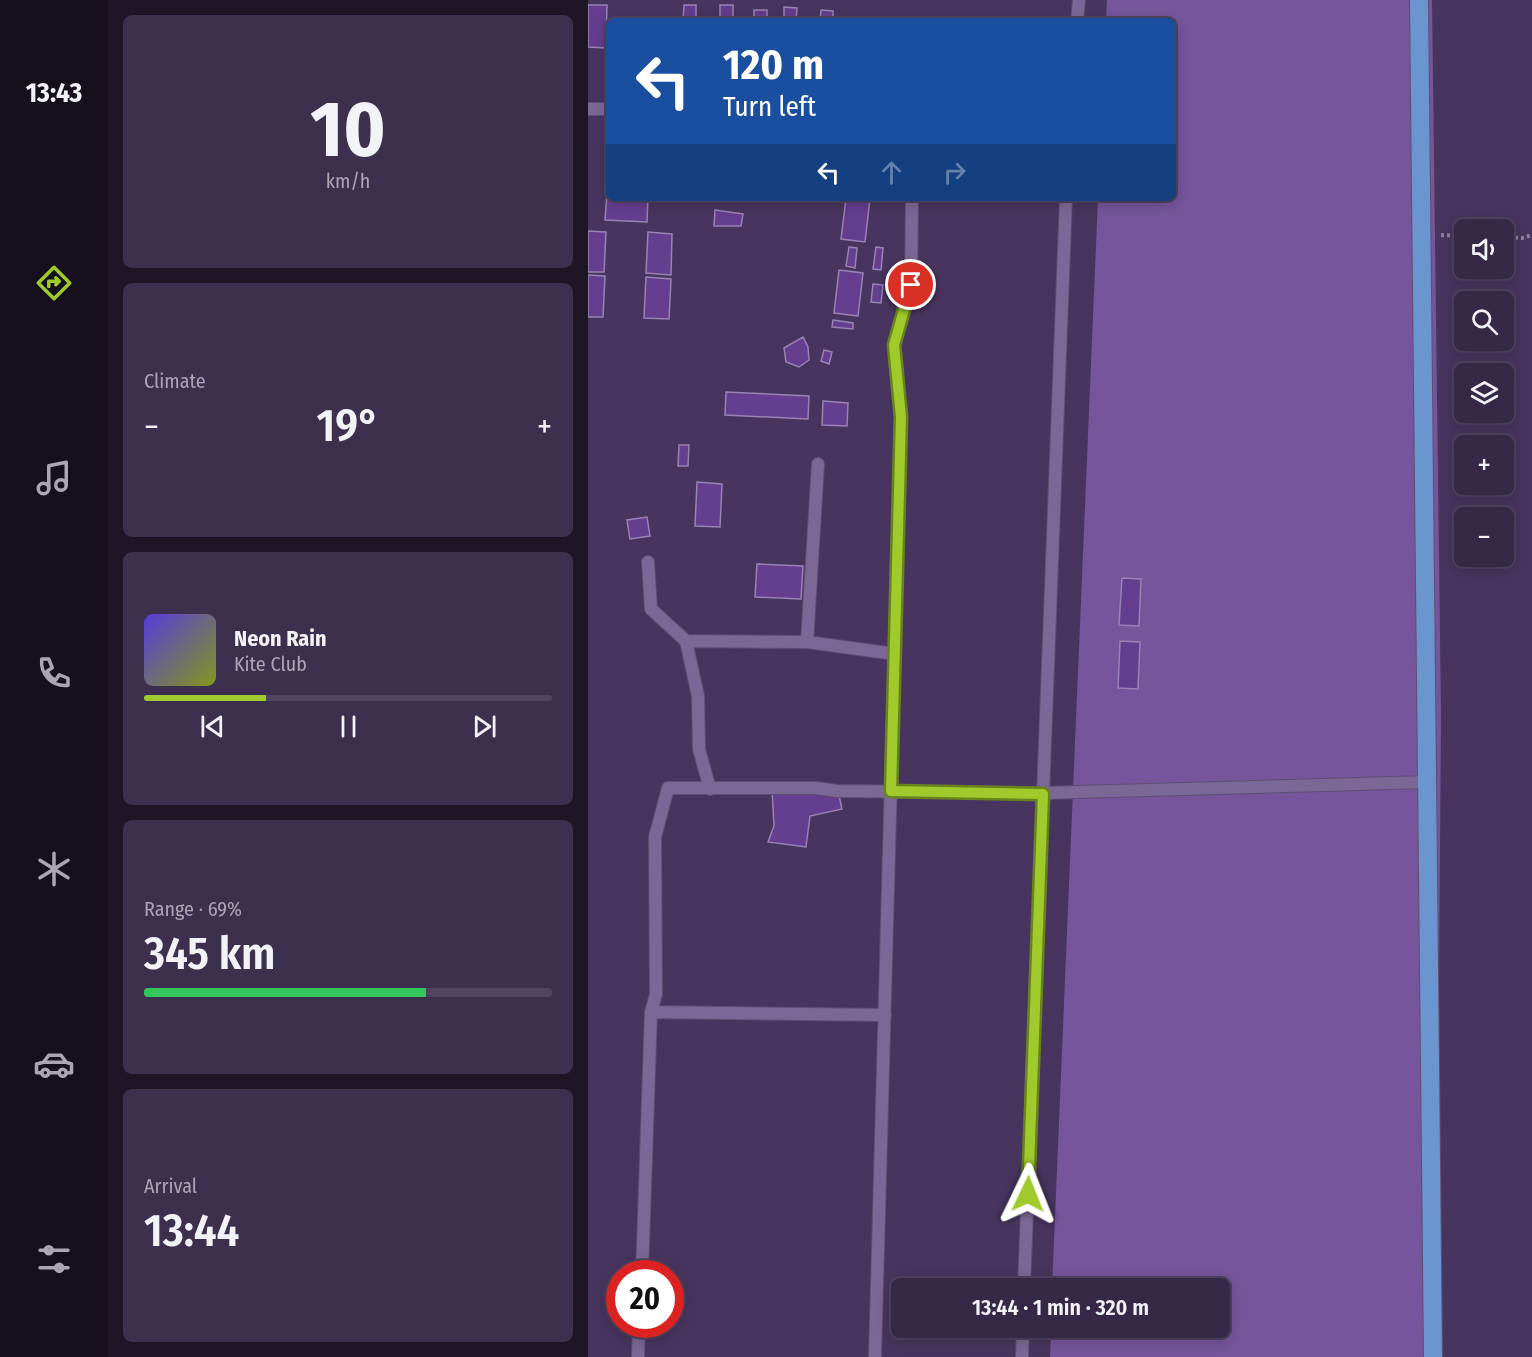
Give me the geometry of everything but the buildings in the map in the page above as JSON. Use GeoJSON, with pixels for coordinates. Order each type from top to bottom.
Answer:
{"type":"FeatureCollection","features":[{"type":"Feature","properties":{"kind":"main road"},"geometry":{"type":"LineString","coordinates":[[1419,0],[1433,1357]]}},
{"type":"Feature","properties":{"kind":"lane"},"geometry":{"type":"LineString","coordinates":[[1077,18],[1079,0]]}},
{"type":"Feature","properties":{"kind":"lane"},"geometry":{"type":"LineString","coordinates":[[588,109],[606,109]]}},
{"type":"Feature","properties":{"kind":"lane"},"geometry":{"type":"LineString","coordinates":[[875,1357],[901,417],[894,345],[911,285],[912,201]]}},
{"type":"Feature","properties":{"kind":"lane"},"geometry":{"type":"LineString","coordinates":[[1024,1278],[1066,201]]}},
{"type":"Feature","properties":{"kind":"lane"},"geometry":{"type":"LineString","coordinates":[[807,642],[818,464]]}},
{"type":"Feature","properties":{"kind":"lane"},"geometry":{"type":"LineString","coordinates":[[648,562],[651,609],[686,641],[698,696],[699,749],[710,789]]}},
{"type":"Feature","properties":{"kind":"lane"},"geometry":{"type":"LineString","coordinates":[[686,641],[807,642],[895,654]]}},
{"type":"Feature","properties":{"kind":"lane"},"geometry":{"type":"LineString","coordinates":[[642,1260],[651,1012],[656,994],[656,837],[668,788],[815,788],[1043,794],[1428,782]]}},
{"type":"Feature","properties":{"kind":"lane"},"geometry":{"type":"LineString","coordinates":[[651,1012],[885,1016]]}},
{"type":"Feature","properties":{"kind":"lane"},"geometry":{"type":"LineString","coordinates":[[638,1357],[639,1338]]}},
{"type":"Feature","properties":{"kind":"lane"},"geometry":{"type":"LineString","coordinates":[[1022,1357],[1023,1338]]}},
{"type":"Feature","properties":{"kind":"path"},"geometry":{"type":"LineString","coordinates":[[1514,238],[1532,235]]}},
{"type":"Feature","properties":{"kind":"shaded area"},"geometry":{"type":"Polygon","coordinates":[[[1107,0],[1432,0],[1441,717],[1436,1357],[1050,1357],[1051,1338],[1230,1338],[1230,1278],[1052,1278],[1098,201],[1176,201],[1176,18],[1106,18],[1107,0]]]}},
{"type":"Feature","properties":{"kind":"route"},"geometry":{"type":"LineString","coordinates":[[911,285],[894,345],[901,417],[891,791],[1043,794],[1028,1194]]}}]}
